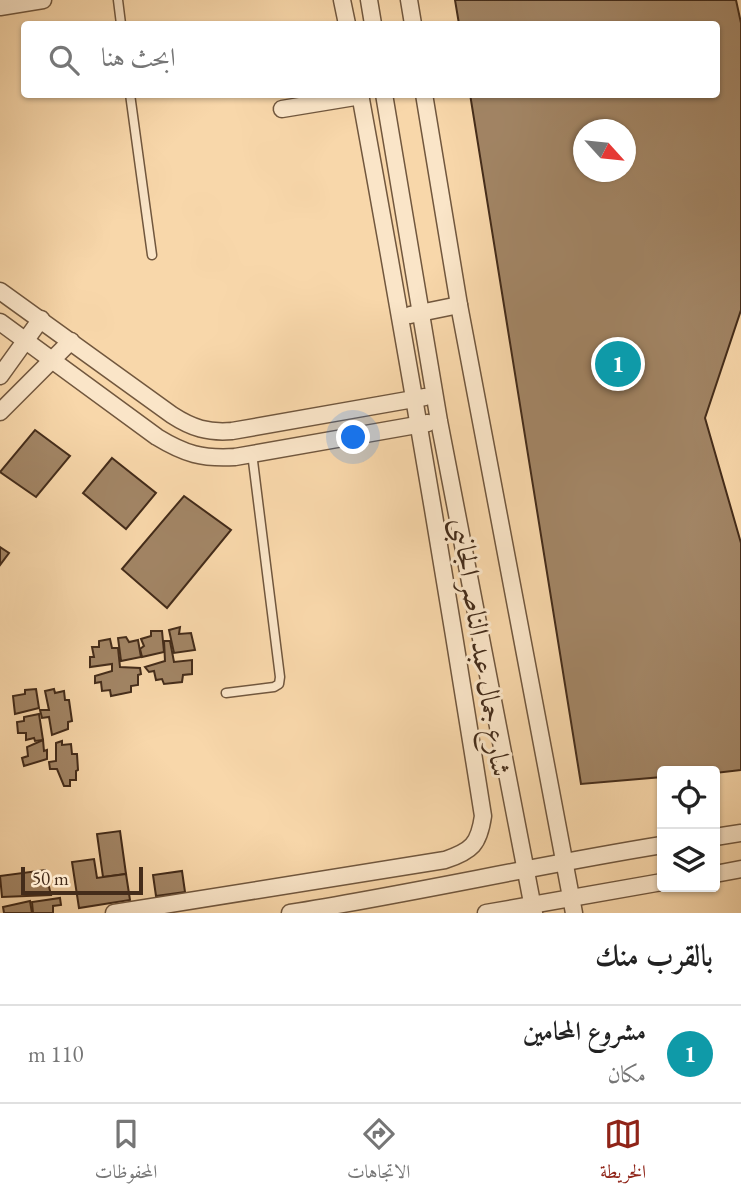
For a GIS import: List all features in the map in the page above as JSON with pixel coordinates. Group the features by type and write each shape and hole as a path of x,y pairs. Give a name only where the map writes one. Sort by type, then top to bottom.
{"street":[{"path":"0,7 43,0"},
{"path":"342,0 346,21"},
{"path":"369,0 372,21"},
{"path":"409,0 412,21"},
{"path":"282,109 343,98"},
{"name":"شارع جمال عبد الناصر الجانبى","path":"114,913 445,860 462,854 473,846 481,833 483,816 415,400 361,98"},
{"path":"385,98 434,395 533,909"},
{"path":"425,98 459,305 573,905"},
{"path":"0,291 172,415 190,426 211,432 232,431 434,395"},
{"path":"401,316 459,305"},
{"path":"0,376 41,319"},
{"path":"0,322 158,437 180,450 208,458 439,421"},
{"path":"0,412 71,341"},
{"path":"720,836 741,833"},
{"path":"290,913 351,908 565,861 657,846"},
{"path":"720,872 741,869"},
{"path":"486,913 573,905 657,883"}],"lane":[{"path":"118,0 121,21"},
{"path":"131,98 152,255"},
{"path":"226,693 274,687 279,684 280,677 252,453"}],"building":[{"path":"455,0 736,0 741,23 741,310 705,418 741,543 741,770 720,772 720,766 657,766 657,777 581,784 471,98 720,98 720,21 458,21"},
{"path":"35,430 70,456 36,497 0,472"},
{"path":"112,458 156,493 126,529 83,493"},
{"path":"184,496 231,530 167,608 122,569"},
{"path":"0,547 9,553 0,565"},
{"path":"180,627 179,634 191,633 195,650 174,653 169,630"},
{"path":"151,631 162,631 164,652 142,657 140,649 144,646 141,639 151,636"},
{"path":"126,637 129,642 138,640 141,657 121,661 118,638"},
{"path":"110,639 112,648 118,648 120,667 140,668 141,674 138,675 138,685 131,686 131,692 111,696 110,690 102,691 101,682 95,683 95,676 112,671 112,664 90,667 90,657 94,657 92,647 99,647 99,641"},
{"path":"164,641 170,641 174,662 192,660 192,674 183,675 182,682 164,684 162,679 156,680 154,671 149,672 145,667 165,661"},
{"path":"36,689 39,708 15,714 13,696 25,694 25,690"},
{"path":"54,689 55,693 64,691 65,700 69,700 72,721 68,722 68,729 52,735 49,717 42,718 40,710 49,710 45,691"},
{"path":"39,714 43,740 26,740 26,733 18,733 17,722 24,721 24,717"},
{"path":"43,740 47,759 24,766 22,758 28,756 27,747"},
{"path":"62,741 62,745 71,744 72,754 77,754 76,780 70,780 70,786 64,786 57,769 50,769 49,762 56,761 56,743"},
{"path":"120,831 126,874 103,877 97,834"},
{"path":"94,859 97,878 126,874 130,900 79,908 72,862"},
{"path":"45,870 51,895 2,897 0,876"},
{"path":"182,871 185,892 156,896 153,875"},
{"path":"60,898 61,905 53,906 53,913 33,913 32,902"},
{"path":"30,901 32,913 4,913 3,907"}],"place":[{"name":"مشروع المحامين","path":"618,364"}]}
